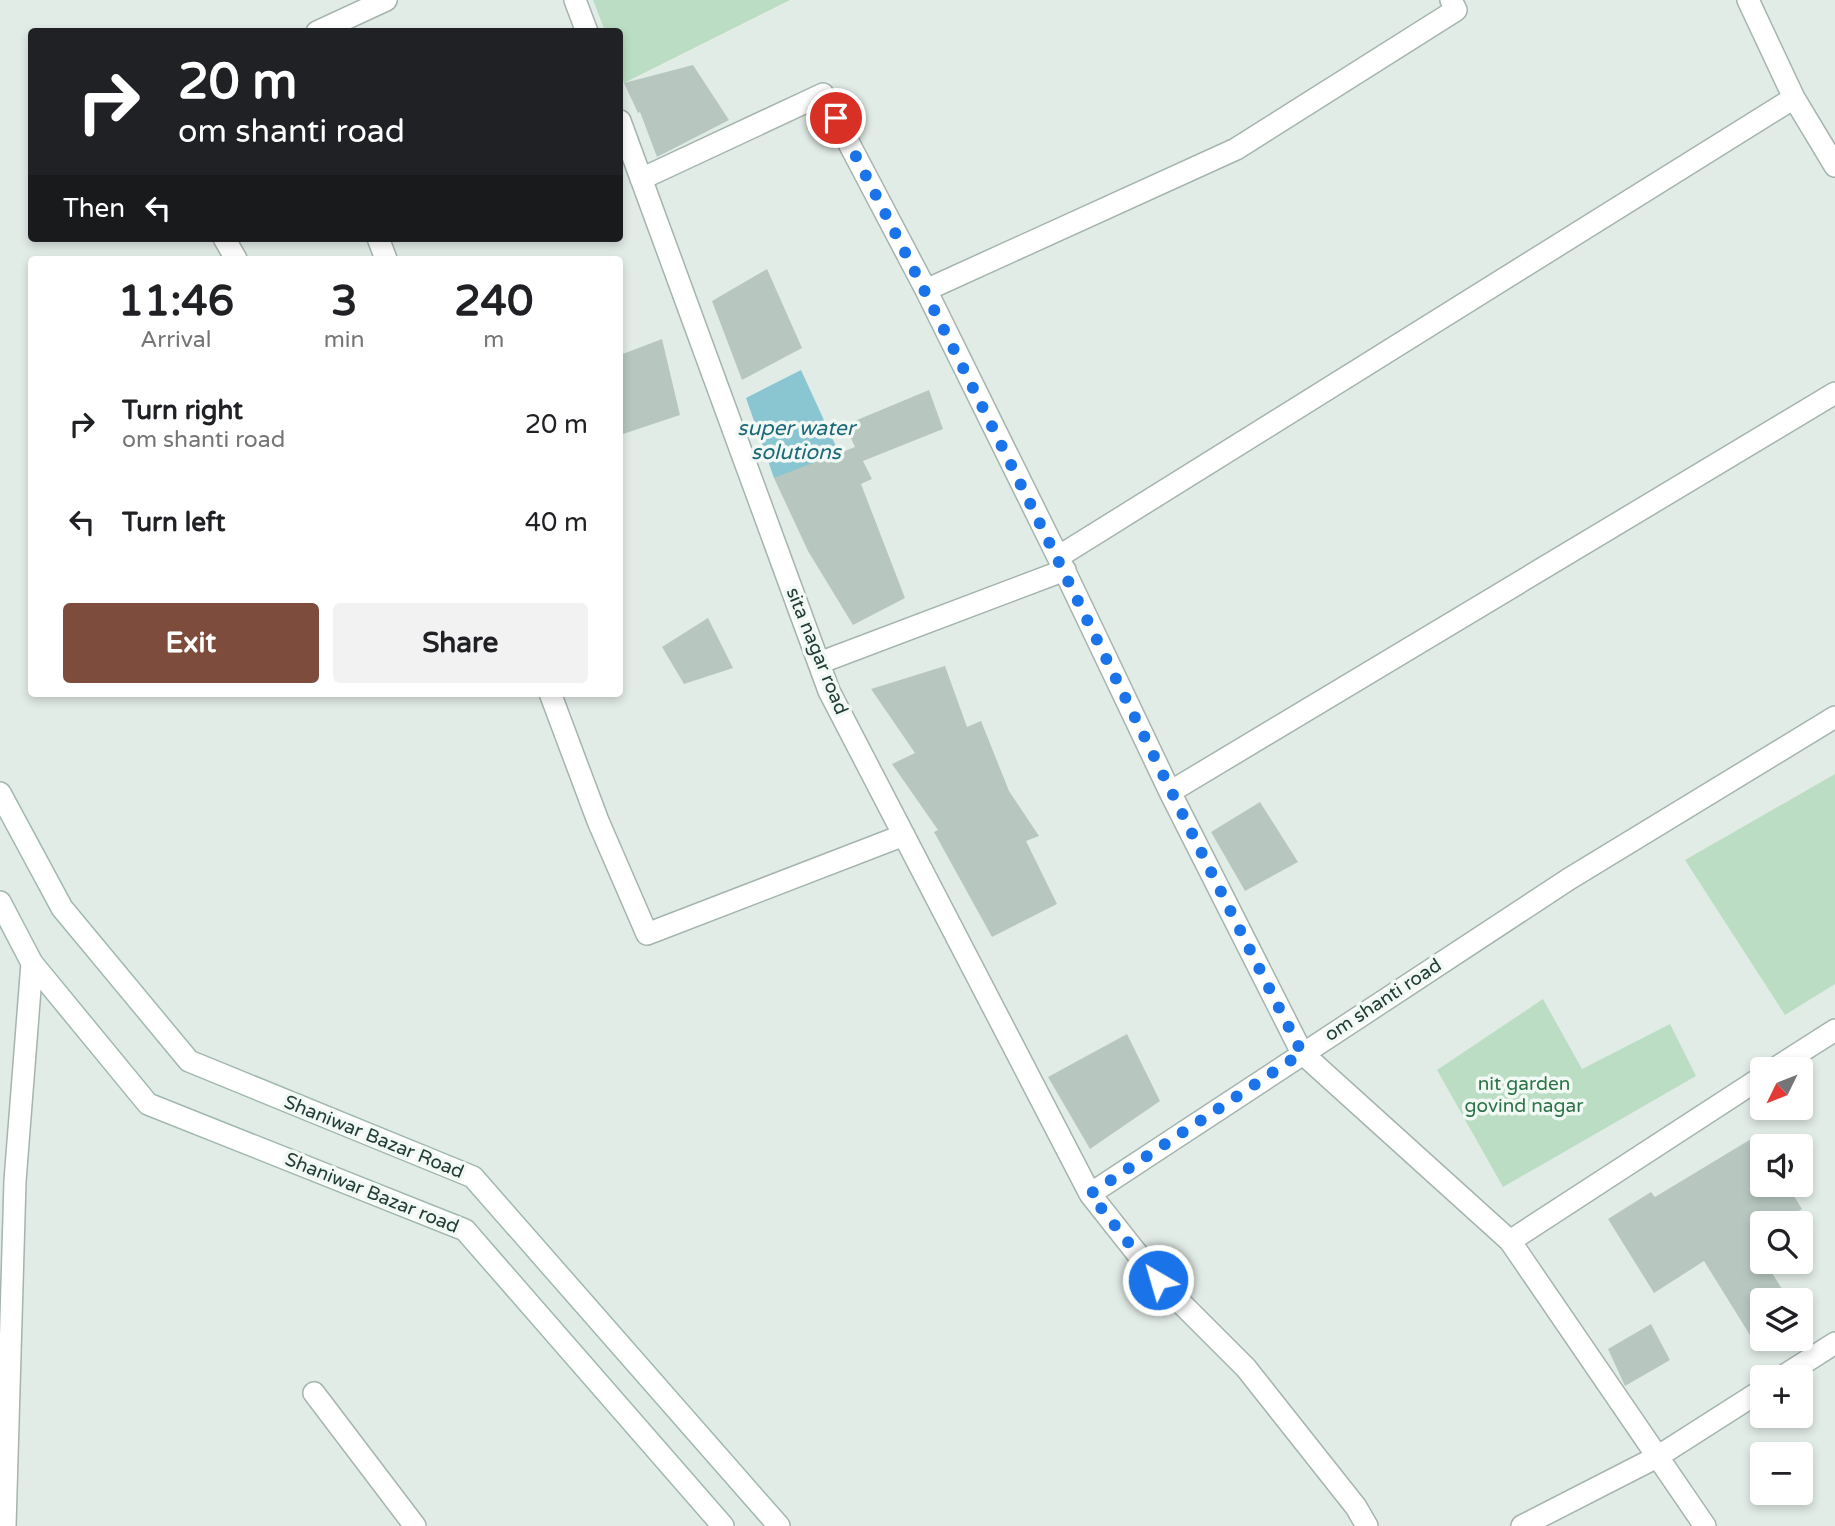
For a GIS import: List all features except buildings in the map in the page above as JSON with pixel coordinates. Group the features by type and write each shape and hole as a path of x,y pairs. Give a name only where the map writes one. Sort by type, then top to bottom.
{"street":[{"path":"326,28 386,0"},
{"path":"575,0 586,28"},
{"path":"926,290 1236,149 1456,10 1451,0"},
{"path":"1748,0 1794,98 1835,166"},
{"path":"641,179 823,94 926,290 1062,564 1170,792 1302,1053 1510,1241 1705,1526"},
{"path":"819,663 1062,564 1794,98"},
{"name":"sita nagar road","path":"623,129 829,691 1090,1194"},
{"path":"1170,792 1835,393"},
{"path":"552,697 598,821 647,934 904,835"},
{"name":"om shanti road","path":"1090,1194 1569,879 1835,717"},
{"name":"Shaniwar Bazar Road","path":"0,793 62,908 188,1061 473,1177 779,1526"},
{"name":"Shaniwar Bazar road","path":"0,902 32,963 148,1104 465,1230 723,1526"},
{"path":"5,1526 15,1181 32,963"},
{"path":"1793,1057 1835,1030"},
{"path":"1510,1241 1750,1085"},
{"path":"1090,1194 1158,1280 1246,1368 1356,1507 1367,1526"},
{"path":"1801,1365 1835,1343"},
{"path":"314,1393 415,1526"},
{"path":"1522,1526 1657,1457 1750,1398"}],"green space":[{"path":"593,0 790,0 624,83 623,28 604,28"},
{"path":"1835,774 1835,984 1785,1015 1685,860"},
{"name":"nit garden govind nagar","path":"1543,999 1582,1069 1670,1024 1696,1076 1503,1187 1437,1070"}],"water":[{"name":"super water solutions","path":"801,370 845,466 774,478 746,398"}],"route":[{"path":"836,118 926,290 1059,557 1170,792 1302,1053 1090,1194 1158,1280"}]}
